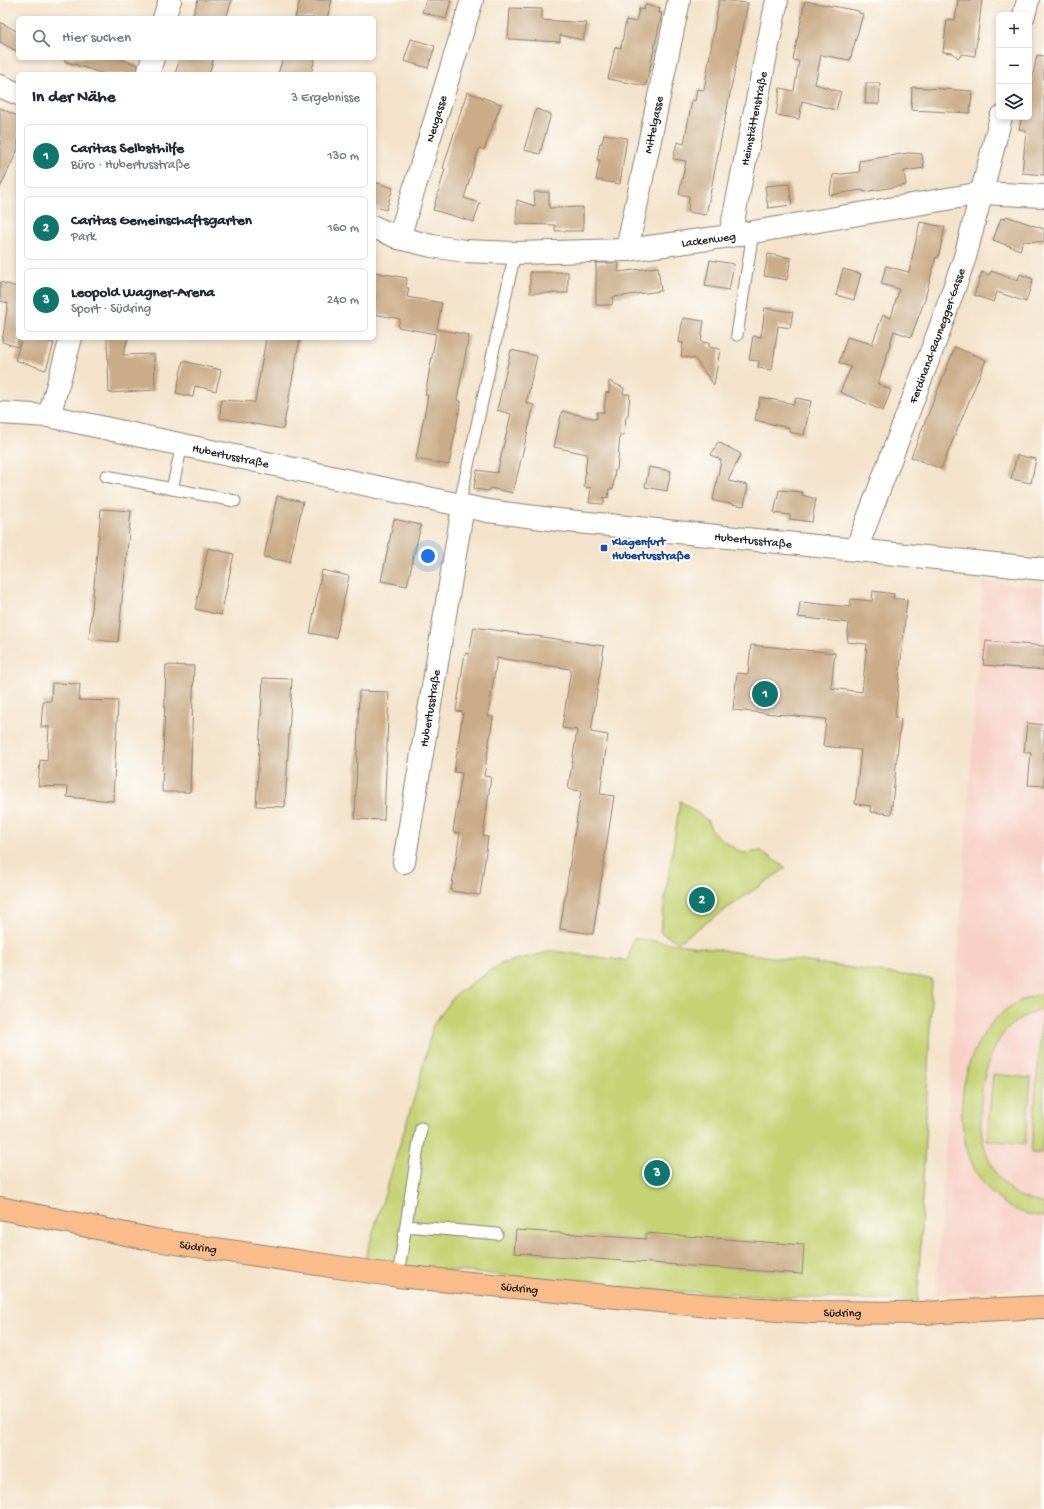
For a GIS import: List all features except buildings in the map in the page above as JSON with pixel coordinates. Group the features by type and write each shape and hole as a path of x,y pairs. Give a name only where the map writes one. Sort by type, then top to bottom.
{"main road":[{"name":"Südring","path":"0,1208 155,1240 398,1276 712,1306 813,1312 921,1314 1044,1307"}],"street":[{"path":"165,16 170,0"},
{"name":"Neugasse","path":"399,238 472,0"},
{"name":"Mittelgasse","path":"627,250 679,0"},
{"name":"Heimstättenstraße","path":"730,236 778,0"},
{"path":"1025,12 1028,0"},
{"path":"149,72 152,60"},
{"path":"0,86 16,93"},
{"name":"Ferdinand-Raunegger-Gasse","path":"856,550 939,331 965,257 1000,120"},
{"name":"Lackenweg","path":"376,228 399,238 432,246 458,250 515,252 627,250 730,236 982,193 1044,196"},
{"path":"49,416 70,340"},
{"name":"Hubertusstraße","path":"0,413 49,416 461,506 558,520 1044,569"},
{"name":"Hubertusstraße","path":"404,862 461,506"}],"lane":[{"path":"737,334 753,232"},
{"name":"Hubertusstraße","path":"461,506 515,252"},
{"path":"172,489 182,445"},
{"path":"106,476 235,501"},
{"path":"398,1276 421,1128"},
{"path":"406,1226 497,1234"}],"shaded area":[{"path":"983,581 1044,588 1044,1287 936,1294"}],"green space":[{"path":"680,801 707,820 712,831 726,843 742,853 761,851 786,868 678,942 660,932"},
{"path":"633,938 932,979 918,1301 781,1297 643,1289 364,1262 418,1085 433,1025 456,994 500,964 552,951 628,961"},
{"path":"1044,994 1044,1008 1022,1018 1007,1029 1003,1034 992,1055 984,1080 981,1106 982,1134 988,1159 1001,1180 1019,1195 1044,1203 1044,1217 1006,1205 981,1179 966,1145 962,1106 968,1067 984,1033 1010,1007"},
{"path":"1042,1018 1044,1019 1044,1122 1041,1153 1031,1153"},
{"path":"993,1074 1031,1078 1025,1144 987,1140"}],"place":[{"name":"Klagenfurt Hubertusstraße","path":"604,548"},
{"name":"Caritas Selbsthilfe","path":"765,694"},
{"name":"Caritas Gemeinschaftsgarten","path":"702,900"},
{"name":"Leopold Wagner-Arena","path":"657,1173"}]}
